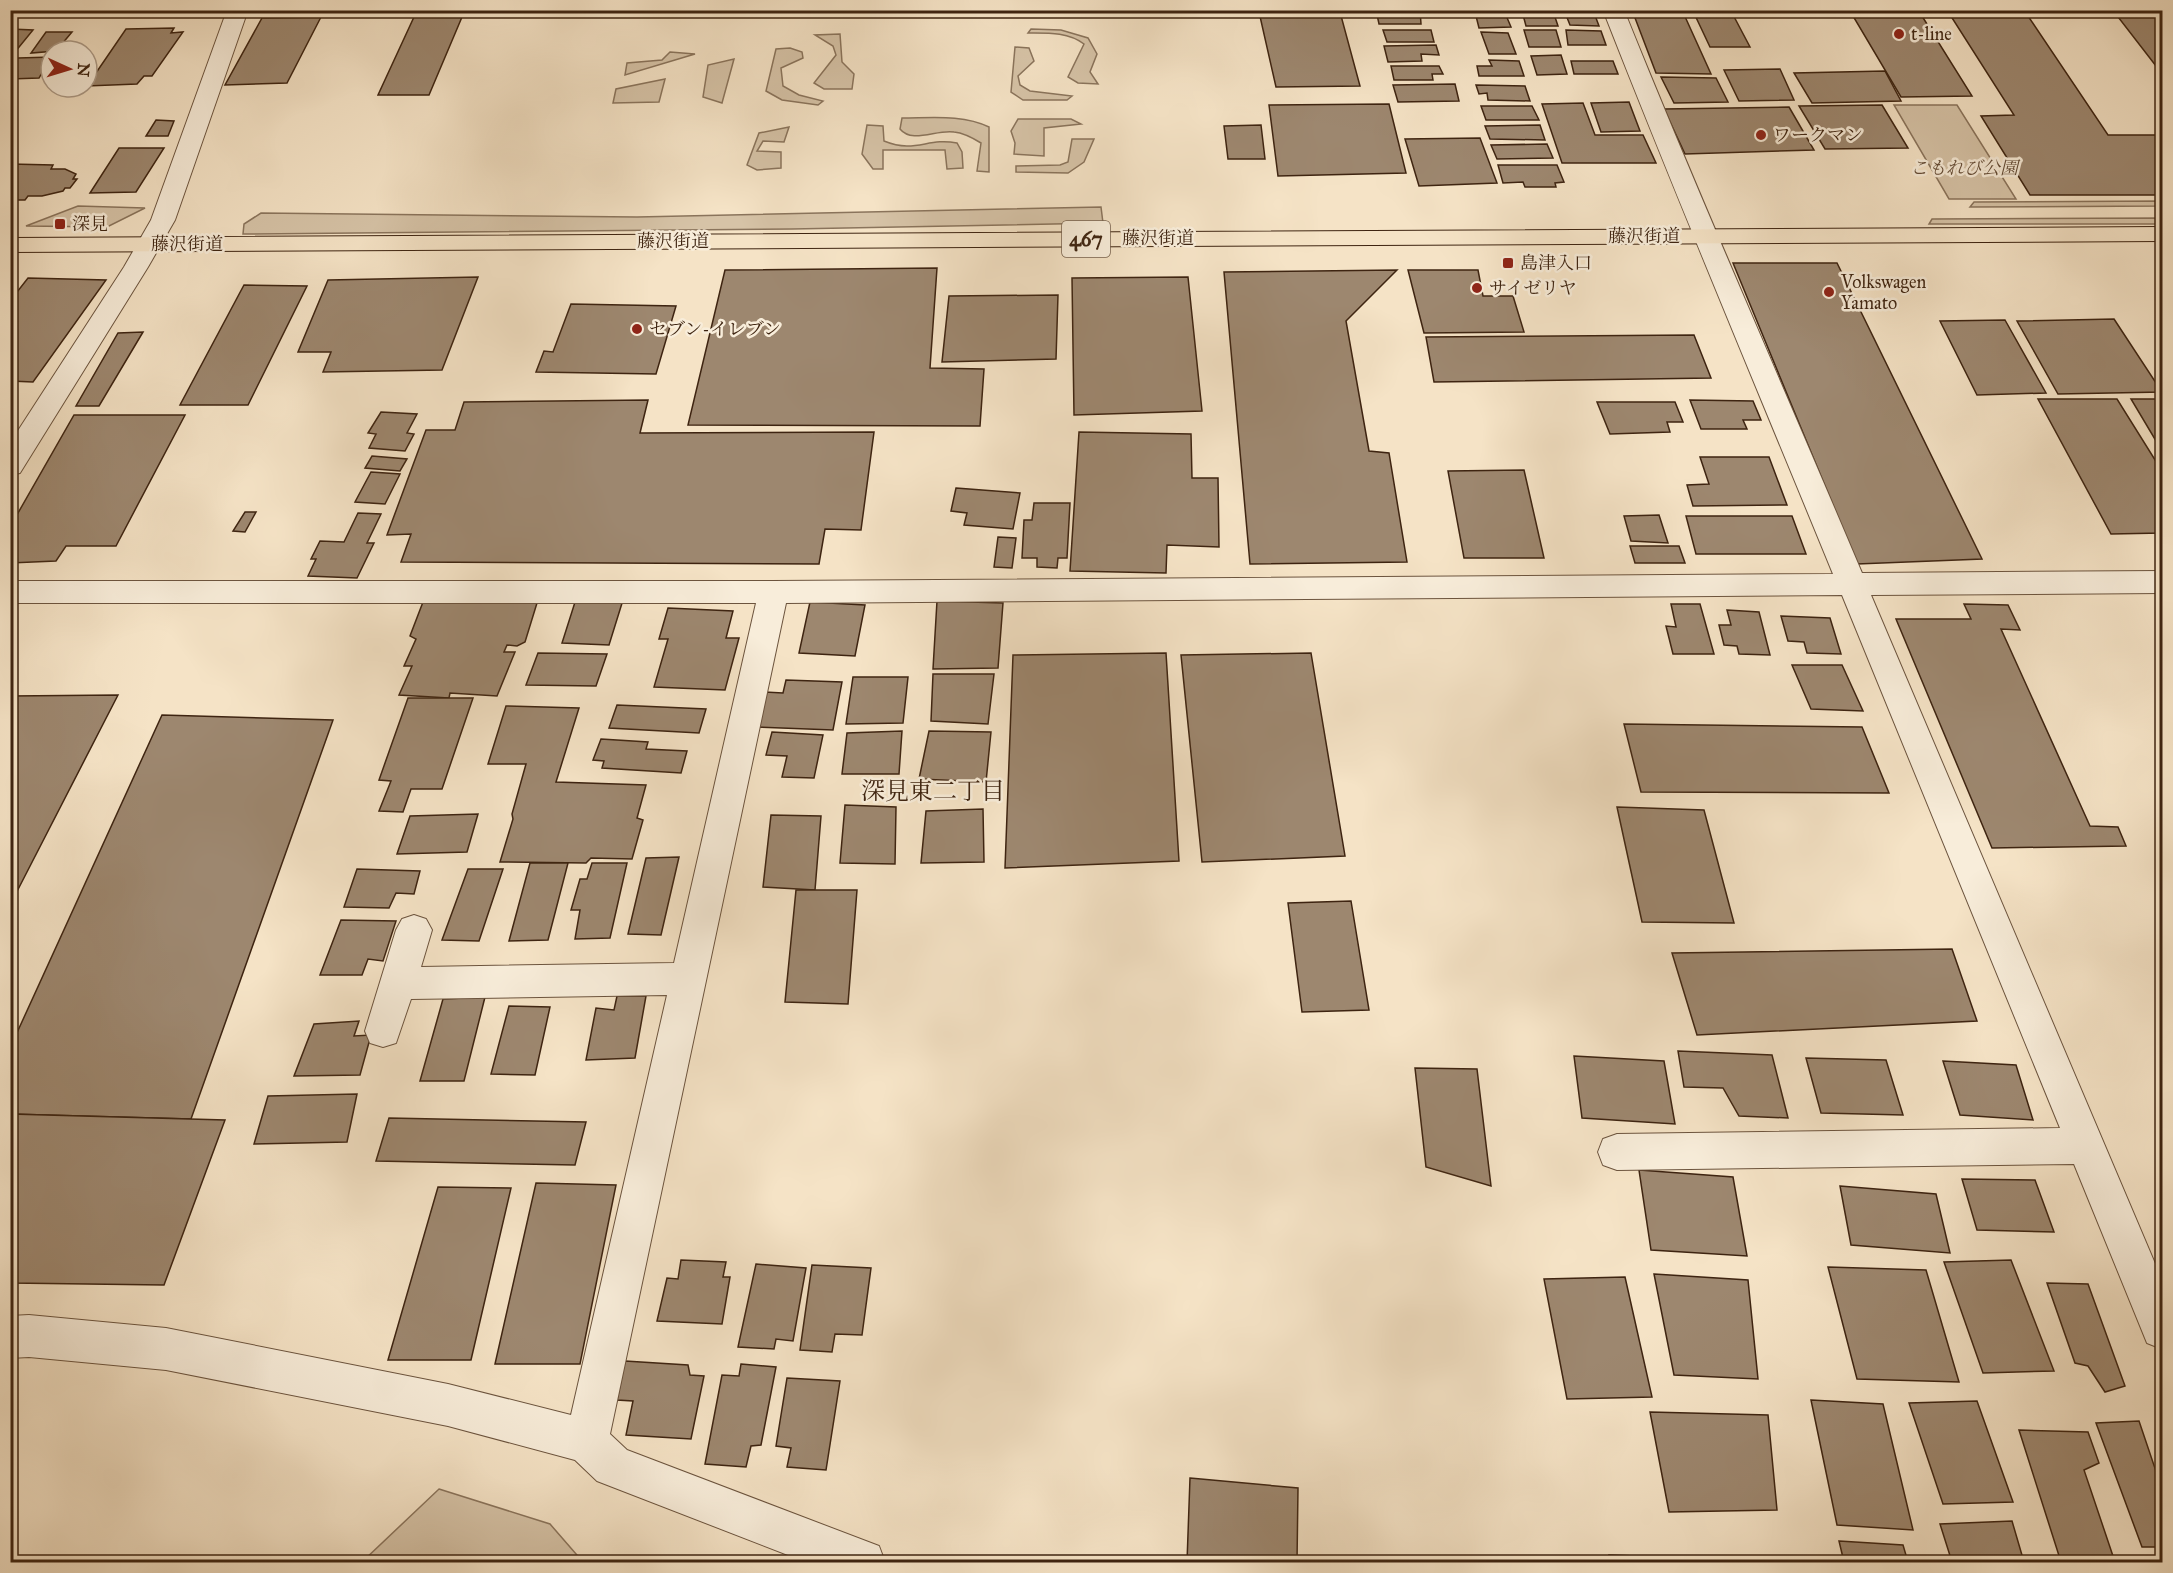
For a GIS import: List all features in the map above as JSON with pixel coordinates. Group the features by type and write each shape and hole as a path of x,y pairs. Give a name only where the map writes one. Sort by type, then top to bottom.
{"highway":[{"name":"藤沢街道","path":"10,245 2163,234"}],"street":[{"path":"10,466 163,220 238,10"},
{"path":"1613,10 1688,198 1706,236 2163,1328"},
{"path":"10,592 773,592 2163,582"},
{"path":"587,1442 773,592"},
{"path":"383,1031 414,930"},
{"path":"397,983 688,979"},
{"path":"1617,1152 2088,1146"},
{"path":"10,1336 165,1349 448,1405 587,1442 612,1466 863,1563"}],"green space":[{"path":"1031,29 1061,30 1088,38 1097,54 1090,72 1098,84 1078,83 1068,77 1084,44 1065,35 1028,33"},
{"path":"840,34 842,62 854,74 852,89 824,89 814,83 836,55 833,46 815,35"},
{"path":"1015,47 1029,48 1034,61 1018,76 1020,85 1030,91 1072,96 1067,100 1023,100 1011,92"},
{"path":"790,48 802,52 803,58 781,68 783,86 799,95 823,101 818,105 782,100 766,91 776,49"},
{"path":"670,52 695,54 625,75 627,63 662,60"},
{"path":"734,59 722,103 703,97 708,65"},
{"path":"665,79 659,102 613,103 616,89"},
{"name":"こもれび公園","path":"1894,105 1957,105 2016,199 1949,199"},
{"path":"902,118 957,118 989,127 989,172 977,171 981,143 954,132 911,135 900,129"},
{"path":"1018,119 1071,119 1081,124 1044,128 1044,156 1014,154 1015,143 1011,131"},
{"path":"867,125 883,126 884,141 895,145 957,143 962,152 963,168 947,169 945,150 883,150 883,169 873,169 862,154"},
{"path":"789,127 784,142 763,141 757,151 781,152 781,168 757,170 747,165 759,133"},
{"path":"1072,139 1094,139 1084,162 1068,173 1016,172 1016,166 1060,165 1068,162"},
{"path":"2162,201 2162,206 1970,207 1974,202"},
{"path":"78,206 145,208 107,227 26,226"},
{"path":"1101,207 1103,223 792,229 243,234 244,224 261,213 637,217"},
{"path":"2162,218 2162,224 1929,224 1932,219"},
{"path":"439,1489 550,1524 583,1562 362,1562"}],"building":[{"path":"1376,10 1420,10 1421,24 1379,24"},
{"path":"1564,10 1593,10 1599,26 1570,25"},
{"path":"1632,10 1682,10 1711,74 1656,73"},
{"path":"1947,10 2024,10 2108,135 2158,135 2162,141 2162,195 2030,195 1981,116 2014,115"},
{"path":"1522,11 1553,11 1558,26 1526,26"},
{"path":"1693,11 1731,11 1750,47 1710,47"},
{"path":"1259,12 1340,12 1360,86 1276,87"},
{"path":"1475,12 1505,13 1511,27 1479,28"},
{"path":"2162,12 2162,66 2156,66 2115,13"},
{"path":"1853,16 1922,16 1972,96 1901,97"},
{"path":"321,17 287,83 225,85 262,18"},
{"path":"414,17 462,17 429,95 378,95"},
{"path":"174,28 171,33 183,32 152,76 144,76 137,84 99,86 99,68 126,29"},
{"path":"10,29 33,30 15,52 10,52"},
{"path":"1383,30 1431,30 1434,42 1387,42"},
{"path":"1524,30 1556,30 1561,47 1529,47"},
{"path":"1566,30 1601,31 1606,45 1568,45"},
{"path":"46,32 72,32 66,39 41,39"},
{"path":"1481,32 1508,33 1516,54 1489,54"},
{"path":"39,42 39,52 31,53"},
{"path":"1436,45 1439,55 1421,54 1422,61 1388,62 1384,46"},
{"path":"1561,55 1567,74 1537,75 1531,56"},
{"path":"39,57 39,78 10,79 10,69 18,58"},
{"path":"1489,60 1519,61 1524,76 1479,76 1477,66 1492,66"},
{"path":"1571,61 1613,61 1618,74 1574,74"},
{"path":"1391,66 1439,66 1443,74 1432,74 1433,80 1394,80"},
{"path":"1780,69 1794,100 1739,101 1724,70"},
{"path":"1885,71 1901,101 1812,103 1794,73"},
{"path":"1661,77 1716,78 1728,102 1674,103"},
{"path":"1455,84 1459,101 1398,102 1393,85"},
{"path":"1476,85 1525,86 1530,101 1488,100 1487,93 1479,94"},
{"path":"1629,102 1640,131 1601,132 1591,103"},
{"path":"1583,103 1595,135 1643,135 1656,163 1562,163 1542,104"},
{"path":"1389,104 1406,173 1278,176 1269,105"},
{"path":"1882,105 1908,148 1825,149 1799,106"},
{"path":"1481,106 1532,106 1539,120 1486,120"},
{"path":"1789,107 1814,150 1685,154 1664,109"},
{"path":"156,120 174,121 168,136 146,136"},
{"path":"1261,125 1265,159 1228,159 1224,126"},
{"path":"1540,125 1545,140 1490,139 1485,126"},
{"path":"1480,138 1497,183 1419,186 1405,139"},
{"path":"1547,144 1553,158 1497,159 1491,145"},
{"path":"119,148 164,148 136,192 90,193"},
{"path":"10,164 53,165 51,169 65,169 76,174 73,179 77,179 70,188 65,188 63,191 42,196 28,196 25,200 10,200"},
{"path":"1498,165 1557,165 1564,182 1555,183 1556,187 1525,187 1523,182 1503,183"},
{"path":"1733,263 1837,263 1982,559 1857,564"},
{"path":"937,268 930,368 984,369 980,426 688,425 725,270"},
{"path":"1397,270 1346,321 1369,451 1389,453 1407,562 1250,564 1224,272"},
{"path":"1408,270 1478,270 1483,296 1513,296 1524,332 1424,333"},
{"path":"478,277 442,370 323,372 331,352 298,352 328,280"},
{"path":"1188,277 1202,411 1074,415 1072,278"},
{"path":"28,278 106,280 33,382 10,381 10,301"},
{"path":"244,285 307,286 248,405 180,405"},
{"path":"1058,295 1056,359 942,362 949,296"},
{"path":"571,304 676,306 656,374 536,372 544,351 553,352"},
{"path":"2114,319 2162,392 2058,394 2017,321"},
{"path":"2005,320 2046,393 1977,395 1940,321"},
{"path":"143,332 99,406 76,406 118,333"},
{"path":"1694,335 1711,378 1434,382 1426,337"},
{"path":"2038,399 2117,399 2162,471 2162,533 2111,534"},
{"path":"2131,399 2162,399 2162,451"},
{"path":"648,400 640,433 874,432 861,530 825,529 819,564 401,562 411,534 387,535 426,430 455,430 464,402"},
{"path":"1690,400 1753,401 1761,420 1743,420 1747,429 1701,429"},
{"path":"1597,402 1675,402 1683,422 1667,422 1670,432 1610,434"},
{"path":"381,412 417,414 407,433 414,434 405,451 369,448 376,434 368,433"},
{"path":"74,415 185,415 116,546 66,546 56,561 10,563 10,527"},
{"path":"1079,432 1191,434 1192,478 1218,478 1219,547 1167,545 1166,573 1070,571"},
{"path":"372,456 407,459 400,471 365,468"},
{"path":"1700,457 1769,457 1787,505 1693,506 1687,485 1709,484"},
{"path":"1524,470 1544,558 1464,558 1448,471"},
{"path":"371,472 400,474 385,504 355,502"},
{"path":"956,488 1020,493 1013,529 964,525 967,513 951,511"},
{"path":"1034,503 1070,503 1067,558 1058,558 1057,568 1037,567 1037,558 1022,558 1024,520 1032,520"},
{"path":"245,512 256,512 245,532 233,531"},
{"path":"358,513 381,514 367,543 374,543 357,578 308,576 316,559 311,559 320,541 344,542"},
{"path":"1659,515 1668,543 1631,541 1624,516"},
{"path":"1686,516 1792,516 1806,554 1696,554"},
{"path":"998,537 1016,538 1012,568 994,567"},
{"path":"1630,546 1679,546 1685,563 1635,563"},
{"path":"576,599 623,600 609,645 562,643"},
{"path":"937,601 1003,603 998,668 933,669"},
{"path":"423,602 537,603 525,642 517,646 507,645 504,652 515,652 497,696 450,693 449,698 399,695 412,666 404,666 416,639 410,636"},
{"path":"810,602 865,605 855,656 799,653"},
{"path":"1671,604 1700,604 1714,654 1673,654 1666,626 1676,627"},
{"path":"1964,604 2008,605 2020,630 2001,629 2090,826 2118,827 2126,846 1992,848 1896,619 1971,619"},
{"path":"668,608 733,611 726,638 739,638 725,690 654,687 668,639 659,639"},
{"path":"1727,610 1759,612 1770,655 1739,654 1737,646 1724,645 1719,625 1731,625"},
{"path":"1781,616 1830,618 1841,654 1807,653 1804,642 1788,641"},
{"path":"538,653 607,654 596,686 526,685"},
{"path":"1166,653 1179,861 1005,868 1013,655"},
{"path":"1311,653 1345,856 1202,862 1181,655"},
{"path":"1792,665 1842,665 1863,711 1811,709"},
{"path":"933,674 994,674 988,724 931,721"},
{"path":"853,677 908,677 903,723 846,724"},
{"path":"786,680 842,682 833,730 756,727 765,692 783,693"},
{"path":"118,695 10,905 10,696"},
{"path":"408,698 473,698 442,789 411,789 403,812 379,811 391,781 379,780"},
{"path":"617,705 706,709 699,733 609,728"},
{"path":"506,706 579,708 556,782 646,785 637,818 643,820 632,859 591,858 586,863 500,862 526,764 488,764"},
{"path":"162,715 333,720 191,1119 10,1114 10,1048"},
{"path":"1624,724 1862,727 1889,793 1641,792"},
{"path":"902,731 899,774 842,774 847,733"},
{"path":"929,731 991,732 986,782 919,779"},
{"path":"772,732 823,735 814,778 782,777 787,756 766,755"},
{"path":"601,739 648,742 646,749 687,751 681,773 602,768 604,761 593,760"},
{"path":"845,805 896,807 895,864 840,863"},
{"path":"1617,807 1704,810 1734,923 1642,922"},
{"path":"983,809 984,862 921,863 926,811"},
{"path":"478,814 467,852 397,854 410,816"},
{"path":"771,815 821,816 815,890 763,887"},
{"path":"679,857 661,935 628,934 646,858"},
{"path":"530,863 568,863 548,940 509,941"},
{"path":"592,863 627,863 610,938 575,939 580,910 571,910 580,879 587,879"},
{"path":"357,869 420,871 414,894 396,893 389,908 344,907"},
{"path":"468,869 503,869 479,941 442,940"},
{"path":"796,890 857,890 848,1004 785,1002"},
{"path":"1351,901 1369,1010 1302,1012 1288,903"},
{"path":"341,920 396,921 383,961 368,959 362,975 320,975"},
{"path":"1952,949 1977,1021 1697,1035 1672,953"},
{"path":"617,996 646,996 635,1058 586,1060 596,1008 614,1010"},
{"path":"485,997 464,1081 420,1081 443,999"},
{"path":"509,1006 550,1007 535,1075 491,1074"},
{"path":"359,1021 354,1036 371,1035 360,1075 294,1076 314,1024"},
{"path":"1678,1051 1772,1055 1788,1118 1739,1116 1723,1088 1684,1087"},
{"path":"1574,1056 1664,1061 1675,1124 1582,1118"},
{"path":"1806,1058 1886,1060 1903,1115 1821,1113"},
{"path":"1943,1061 2016,1065 2033,1120 1960,1115"},
{"path":"1415,1068 1477,1069 1491,1186 1426,1167"},
{"path":"357,1094 347,1142 254,1144 268,1096"},
{"path":"10,1114 225,1120 164,1285 10,1283"},
{"path":"389,1118 586,1122 575,1165 376,1161"},
{"path":"1639,1170 1733,1177 1747,1256 1651,1250"},
{"path":"1962,1179 2035,1180 2054,1232 1977,1230"},
{"path":"536,1183 616,1185 580,1364 495,1364"},
{"path":"1840,1186 1936,1194 1950,1253 1851,1245"},
{"path":"438,1187 511,1188 471,1360 388,1360"},
{"path":"681,1260 726,1262 723,1277 730,1277 722,1324 657,1321 667,1278 678,1279"},
{"path":"2011,1260 2054,1371 1983,1373 1944,1262"},
{"path":"756,1264 806,1268 793,1341 776,1339 774,1349 738,1347"},
{"path":"812,1265 871,1268 862,1335 835,1334 832,1352 800,1350"},
{"path":"1828,1267 1926,1270 1959,1382 1857,1379"},
{"path":"1654,1274 1748,1280 1758,1379 1674,1375"},
{"path":"1625,1277 1652,1397 1567,1399 1544,1279"},
{"path":"2047,1283 2088,1284 2125,1386 2105,1392 2088,1366 2075,1363"},
{"path":"625,1361 688,1365 690,1375 704,1376 691,1439 626,1435 633,1401 617,1400"},
{"path":"741,1364 776,1367 761,1445 751,1446 746,1467 705,1464 722,1375 739,1376"},
{"path":"787,1378 840,1381 826,1470 787,1467 791,1448 776,1446"},
{"path":"1811,1400 1883,1404 1913,1530 1837,1525"},
{"path":"1977,1401 2013,1502 1943,1504 1909,1403"},
{"path":"1650,1412 1768,1415 1777,1510 1669,1512"},
{"path":"2139,1421 2162,1489 2162,1547 2142,1547 2096,1423"},
{"path":"2019,1430 2088,1432 2099,1463 2084,1470 2115,1562 2061,1562"},
{"path":"1190,1478 1298,1488 1297,1562 1187,1562"},
{"path":"2012,1521 2024,1562 1952,1562 1940,1524"},
{"path":"1839,1541 1903,1545 1908,1562 1844,1562"},
{"path":"1609,1555 1776,1561 1776,1562 1610,1562"}],"place":[{"name":"t-line","path":"1899,34"},
{"name":"ワークマン","path":"1761,135"},
{"name":"深見","path":"60,224"},
{"name":"島津入口","path":"1508,263"},
{"name":"サイゼリヤ","path":"1477,288"},
{"name":"Volkswagen Yamato","path":"1829,292"},
{"name":"セブン-イレブン","path":"637,329"}],"district":[{"name":"深見東二丁目","path":"933,791"}]}
